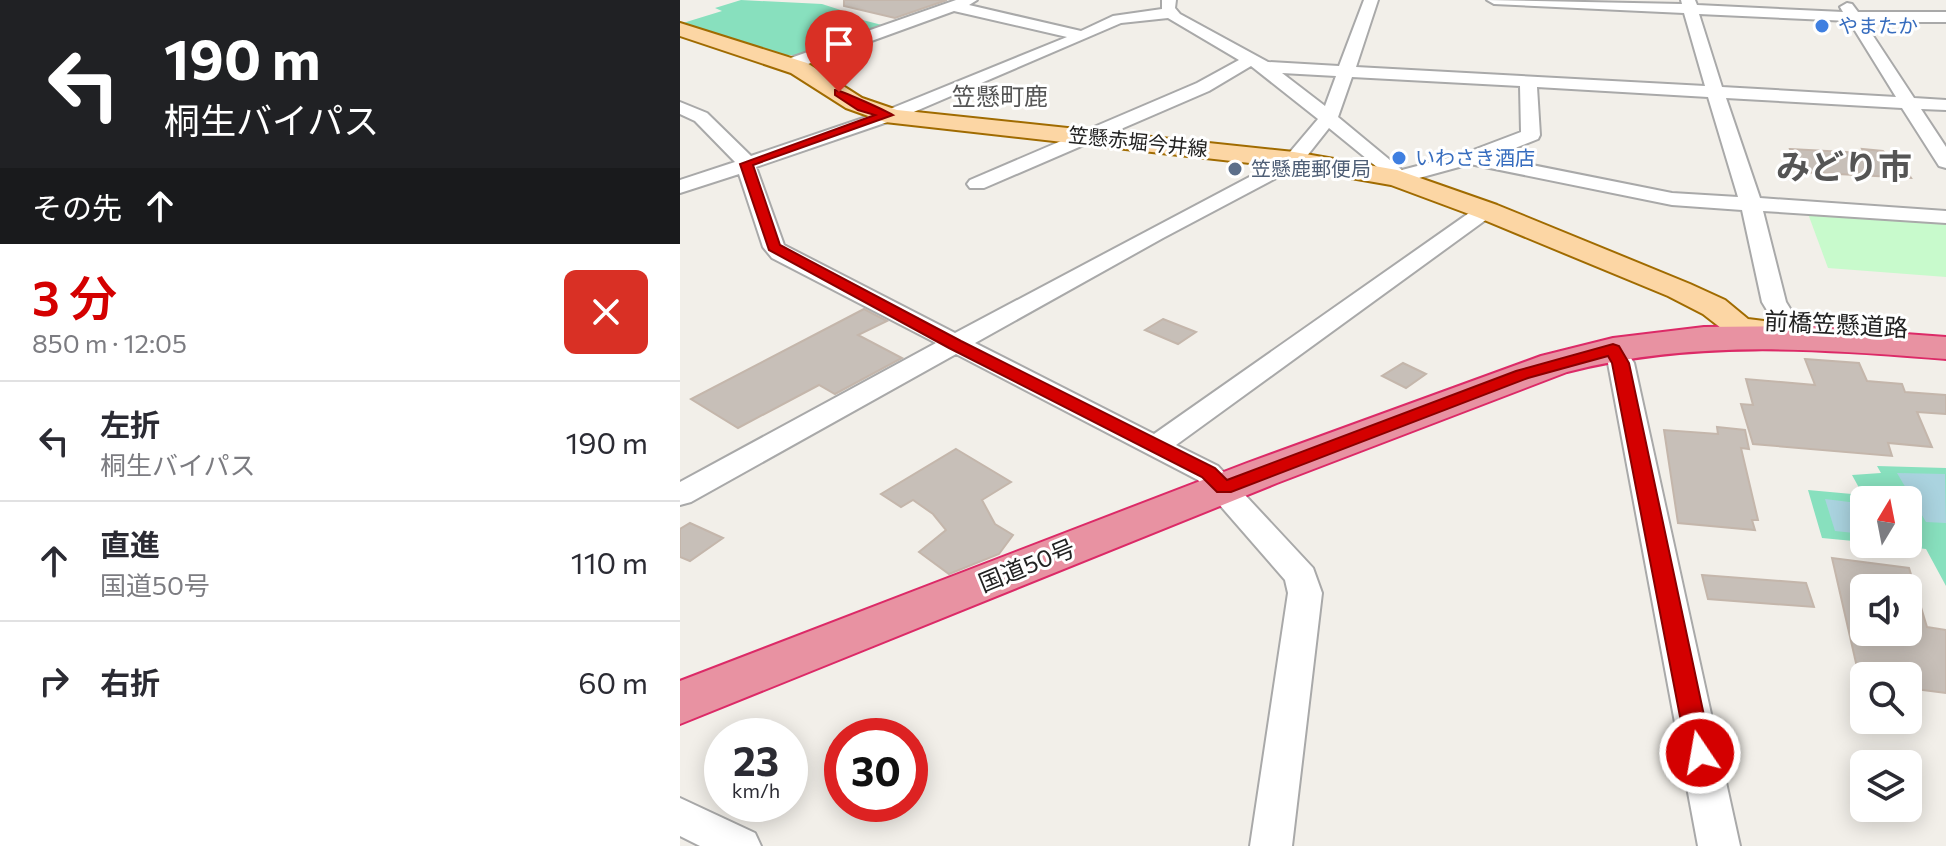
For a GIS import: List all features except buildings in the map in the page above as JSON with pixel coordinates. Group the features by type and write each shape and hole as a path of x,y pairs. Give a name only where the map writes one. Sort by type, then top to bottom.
{"highway":[{"path":"1374,429 1455,388 1537,355 1621,335 1778,328"},
{"name":"前橋笠懸道路","path":"1778,328 1946,331"},
{"name":"前橋笠懸道路","path":"1778,328 1946,346"},
{"path":"1374,429 1537,370 1613,349 1715,329"},
{"name":"国道50号","path":"680,703 1374,429"}],"main road":[{"name":"笠懸赤堀今井線","path":"680,29 791,64 817,77 854,103 887,115 1294,160 1397,178 1487,211 1679,290 1714,307 1715,329 1946,346"}],"street":[{"path":"791,64 970,0"},
{"path":"680,495 1294,160 1329,118 1371,0"},
{"path":"1494,0 1689,5 1854,17 1946,17"},
{"path":"1842,0 1946,162"},
{"path":"1689,5 1751,204 1778,328"},
{"path":"952,6 1083,36"},
{"path":"680,187 887,115 1083,36 1115,20 1170,6 1258,63 1391,168 1397,178 1470,158 1531,135 1528,80"},
{"path":"977,184 1258,63 1946,105"},
{"path":"680,107 701,117 746,164 774,247 780,253 1208,473 1301,576 1305,587 1271,846"},
{"path":"1470,158 1672,199 1946,217"},
{"path":"1154,447 1487,211"},
{"path":"1613,349 1621,363 1719,846"},
{"path":"680,816 731,844"}],"green space":[{"path":"741,0 822,4 850,13 847,16 882,25 800,55 786,55 683,23 722,11 715,8"},
{"path":"1807,211 1946,220 1946,277 1828,268"},
{"path":"1877,466 1946,468 1946,586 1926,549 1922,549 1922,486 1858,486 1852,475 1881,473"},
{"path":"1808,490 1850,494 1850,541 1822,538"}],"water":[{"path":"1897,473 1945,474 1946,523 1926,522 1922,515 1922,486 1905,486"},
{"path":"1825,499 1850,502 1850,533 1835,531"}],"place":[{"name":"やまたか","path":"1822,26"},
{"name":"いわさき酒店","path":"1399,158"},
{"name":"笠懸鹿郵便局","path":"1235,169"}],"district":[{"name":"笠懸町鹿","path":"1000,97"},
{"name":"みどり市","path":"1844,167"}],"route":[{"path":"839,92 870,111 887,115 746,164 774,247 780,253 1208,473 1224,488 1522,375 1613,349 1621,363 1700,753"}]}
